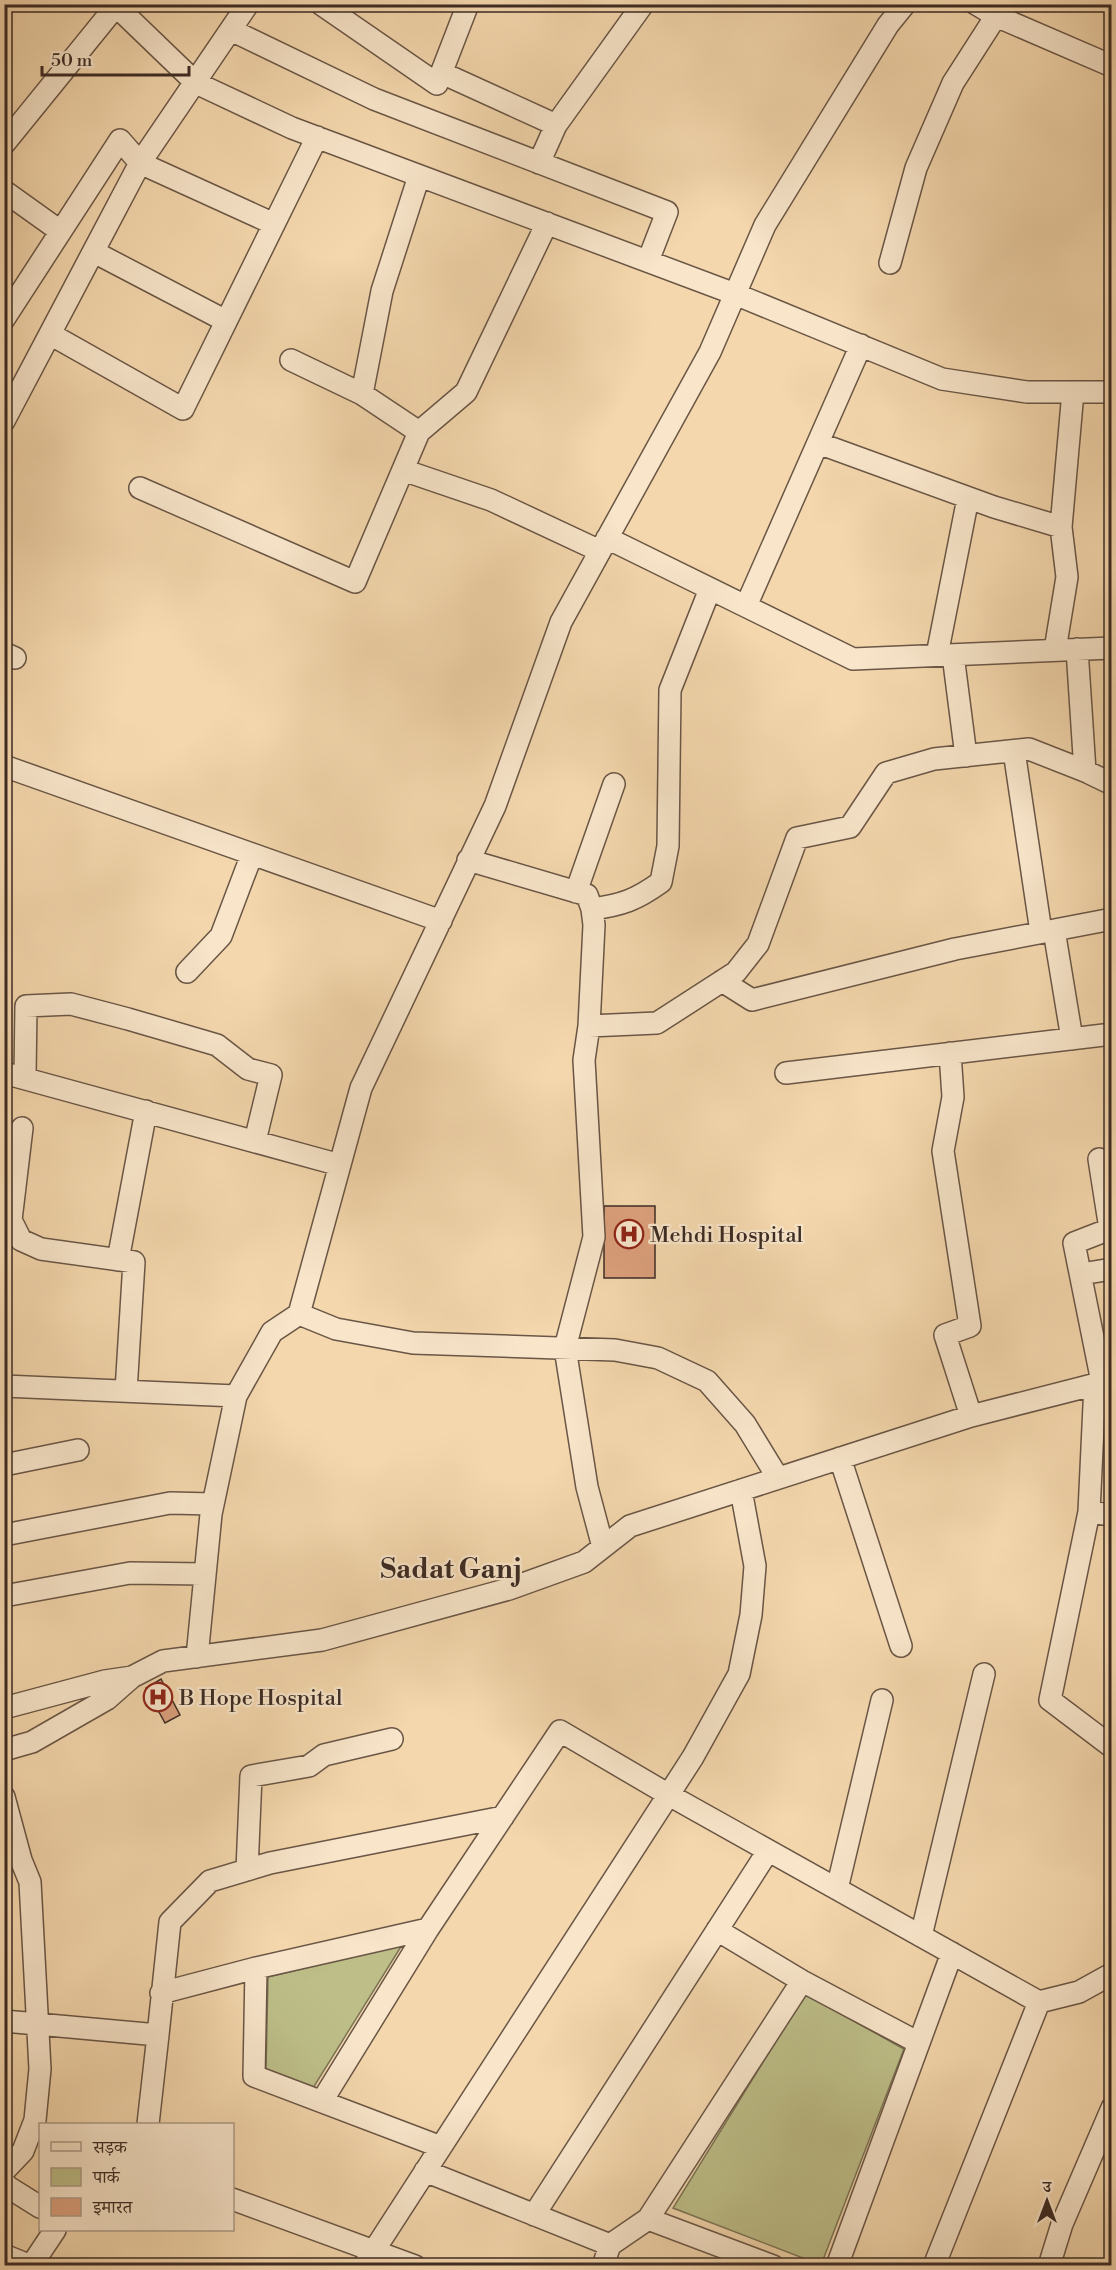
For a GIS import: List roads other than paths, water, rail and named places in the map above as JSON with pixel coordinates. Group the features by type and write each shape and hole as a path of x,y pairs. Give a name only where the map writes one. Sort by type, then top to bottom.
{"street":[{"path":"4,421 140,163 248,4"},
{"path":"321,4 438,84 468,4"},
{"path":"539,163 556,125 643,4"},
{"path":"197,1657 213,1504 236,1396 272,1332 299,1314 361,1088 495,806 561,622 710,352 765,225 888,25 905,4"},
{"path":"976,4 996,16 1112,66"},
{"path":"4,144 115,5 196,83 292,128 735,294 942,379 1027,392 1112,392"},
{"path":"890,263 916,168 953,83 996,16"},
{"path":"231,30 374,99 667,212 648,261"},
{"path":"442,73 556,125"},
{"path":"50,334 183,409 316,137"},
{"path":"4,319 120,140 140,163 274,224"},
{"path":"362,394 382,291 419,176"},
{"path":"4,191 60,231"},
{"path":"140,488 355,582 419,432 466,392 547,223"},
{"path":"94,252 226,321"},
{"path":"746,606 861,345"},
{"path":"291,360 362,394 419,432"},
{"path":"1055,650 1067,577 1061,527 1073,392"},
{"path":"818,444 968,498 1061,527"},
{"path":"403,470 491,500 710,589 853,659 1112,648"},
{"path":"966,756 945,655 968,498"},
{"path":"592,909 615,906 640,897 661,882 668,846 670,690 710,589"},
{"path":"1077,649 1085,771"},
{"path":"589,1026 657,1023 736,972 758,944 797,838 850,827 886,773 934,759 1029,749 1112,784"},
{"path":"1014,751 1047,931 1072,1039"},
{"path":"4,765 441,921"},
{"path":"576,892 614,784"},
{"path":"187,972 221,936 252,854"},
{"path":"468,860 586,895 592,909 594,925 589,1026 584,1059 594,1237 566,1348 586,1487 603,1548"},
{"path":"722,981 752,1000 955,949 1112,919"},
{"path":"255,1141 271,1076 248,1069 217,1046 128,1019 70,1004 26,1006 15,1075 340,1165"},
{"path":"786,1072 1112,1034"},
{"path":"950,1053 953,1097 943,1151 970,1326 945,1335 971,1416"},
{"path":"118,1260 146,1111"},
{"path":"22,1128 8,1220 21,1240 41,1249 134,1262 126,1391"},
{"path":"1099,1159 1110,1229 1074,1243 1103,1382 1089,1512 1050,1700 1112,1747"},
{"path":"1081,1274 1112,1269"},
{"path":"299,1314 336,1329 413,1343 615,1350 658,1358 708,1381 746,1424 778,1478"},
{"path":"4,1750 32,1742 107,1699 132,1677 163,1661 322,1640 509,1589 584,1562 630,1526 971,1416 1103,1382"},
{"path":"4,1386 236,1396"},
{"path":"4,1465 78,1450"},
{"path":"840,1458 901,1646"},
{"path":"369,2258 669,1795 739,1674 751,1615 755,1566 741,1490"},
{"path":"4,1535 170,1503 213,1504"},
{"path":"1089,1512 1112,1515"},
{"path":"4,1596 130,1573 205,1574"},
{"path":"921,1936 984,1674"},
{"path":"4,1708 105,1681 132,1677"},
{"path":"837,1888 882,1700"},
{"path":"322,2101 428,1929 560,1731 669,1795 1039,2002 1079,1992 1108,1976 1112,1977"},
{"path":"247,1870 251,1776 309,1766 324,1755 393,1739"},
{"path":"4,1797 13,1862 30,1882 40,2069 35,2120 23,2151 4,2171"},
{"path":"148,2123 170,1922 210,1881 270,1863 503,1817"},
{"path":"534,2215 768,1851"},
{"path":"161,1994 256,1968 428,1929"},
{"path":"717,1930 802,1981 919,2043"},
{"path":"837,2265 952,1953"},
{"path":"256,1968 254,2076 441,2147"},
{"path":"425,2171 534,2215 607,2255 648,2218 802,1981"},
{"path":"934,2265 1039,2002"},
{"path":"4,2022 158,2035"},
{"path":"1049,2265 1062,2224 1112,2108"},
{"path":"4,2182 8,2187 39,2206"},
{"path":"234,2200 369,2258 415,2265"},
{"path":"648,2218 773,2265"},
{"path":"4,2255 31,2265 54,2231"}],"place":[{"name":"Mehdi Hospital","path":"629,1234"},
{"name":"B Hope Hospital","path":"158,1697"}],"district":[{"name":"Sadat Ganj","path":"451,1568"}]}
